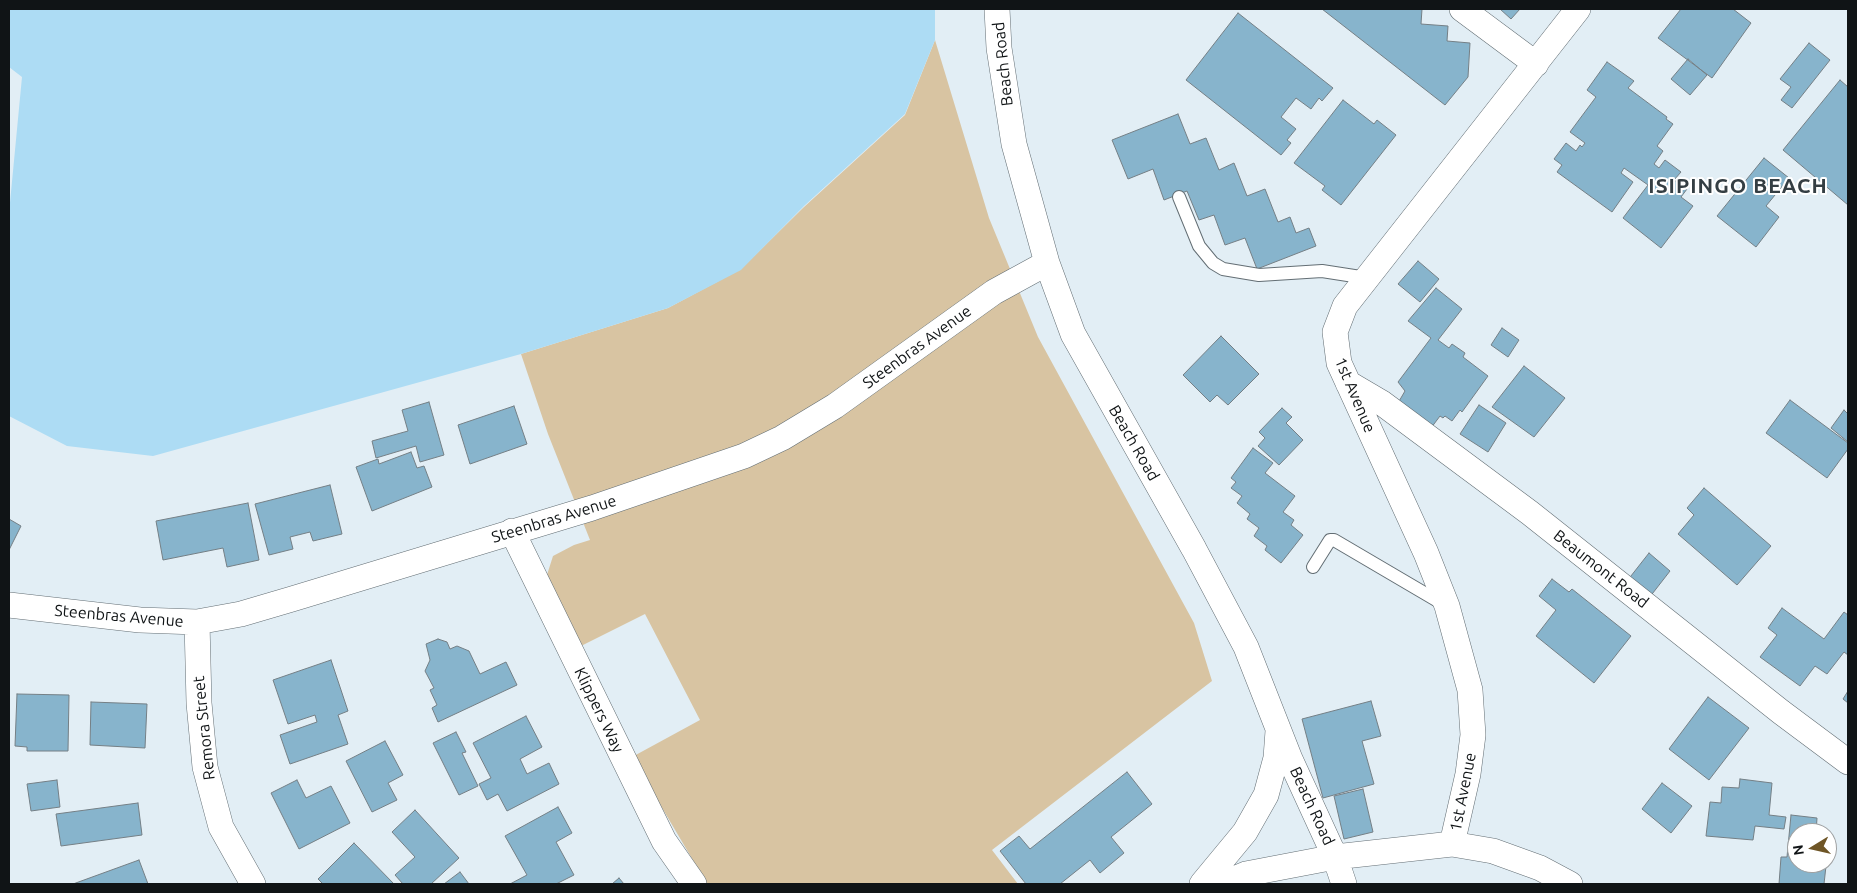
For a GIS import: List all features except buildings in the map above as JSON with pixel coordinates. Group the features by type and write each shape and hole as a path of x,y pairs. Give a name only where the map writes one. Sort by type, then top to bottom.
{"street":[{"name":"Beach Road","path":"997,9 999,48 1014,144 1047,262 1073,334 1194,549 1246,647 1278,729 1335,857 1344,884"},
{"path":"1462,9 1536,64"},
{"name":"1st Avenue","path":"1452,844 1468,774 1473,735 1470,690 1447,606 1426,553 1339,363 1335,332 1345,306 1578,9"},
{"name":"Steenbras Avenue","path":"9,605 140,620 197,622 241,614 592,508 686,477 744,456 782,438 835,406 994,292 1047,262"},
{"name":"Beaumont Road","path":"1348,383 1382,402 1530,513 1781,712 1848,762"},
{"name":"Klippers Way","path":"512,531 664,840 694,884"},
{"name":"Remora Street","path":"197,622 199,703 205,766 221,827 253,884"},
{"path":"1202,884 1245,832 1266,795 1276,758 1278,729"},
{"path":"1222,884 1246,874 1335,857 1452,844 1493,851 1540,868 1570,884"}],"lane":[{"path":"1178,196 1199,246 1213,263 1224,269 1259,275 1322,271 1367,278"},
{"path":"1313,567 1330,540 1334,540 1447,606"}],"shaded area":[{"path":"935,40 989,218 1038,337 1194,623 1212,681 992,850 1018,884 707,884 632,757 700,720 645,614 577,648 546,578 553,556 574,545 590,540 548,434 521,354 668,308 741,269 804,207 905,115"}],"water":[{"path":"9,9 935,9 935,40 905,114 804,206 741,270 668,308 521,354 153,456 67,446 9,416 9,213 22,77 9,67"}],"district":[{"name":"ISIPINGO BEACH","path":"1738,186"}]}
